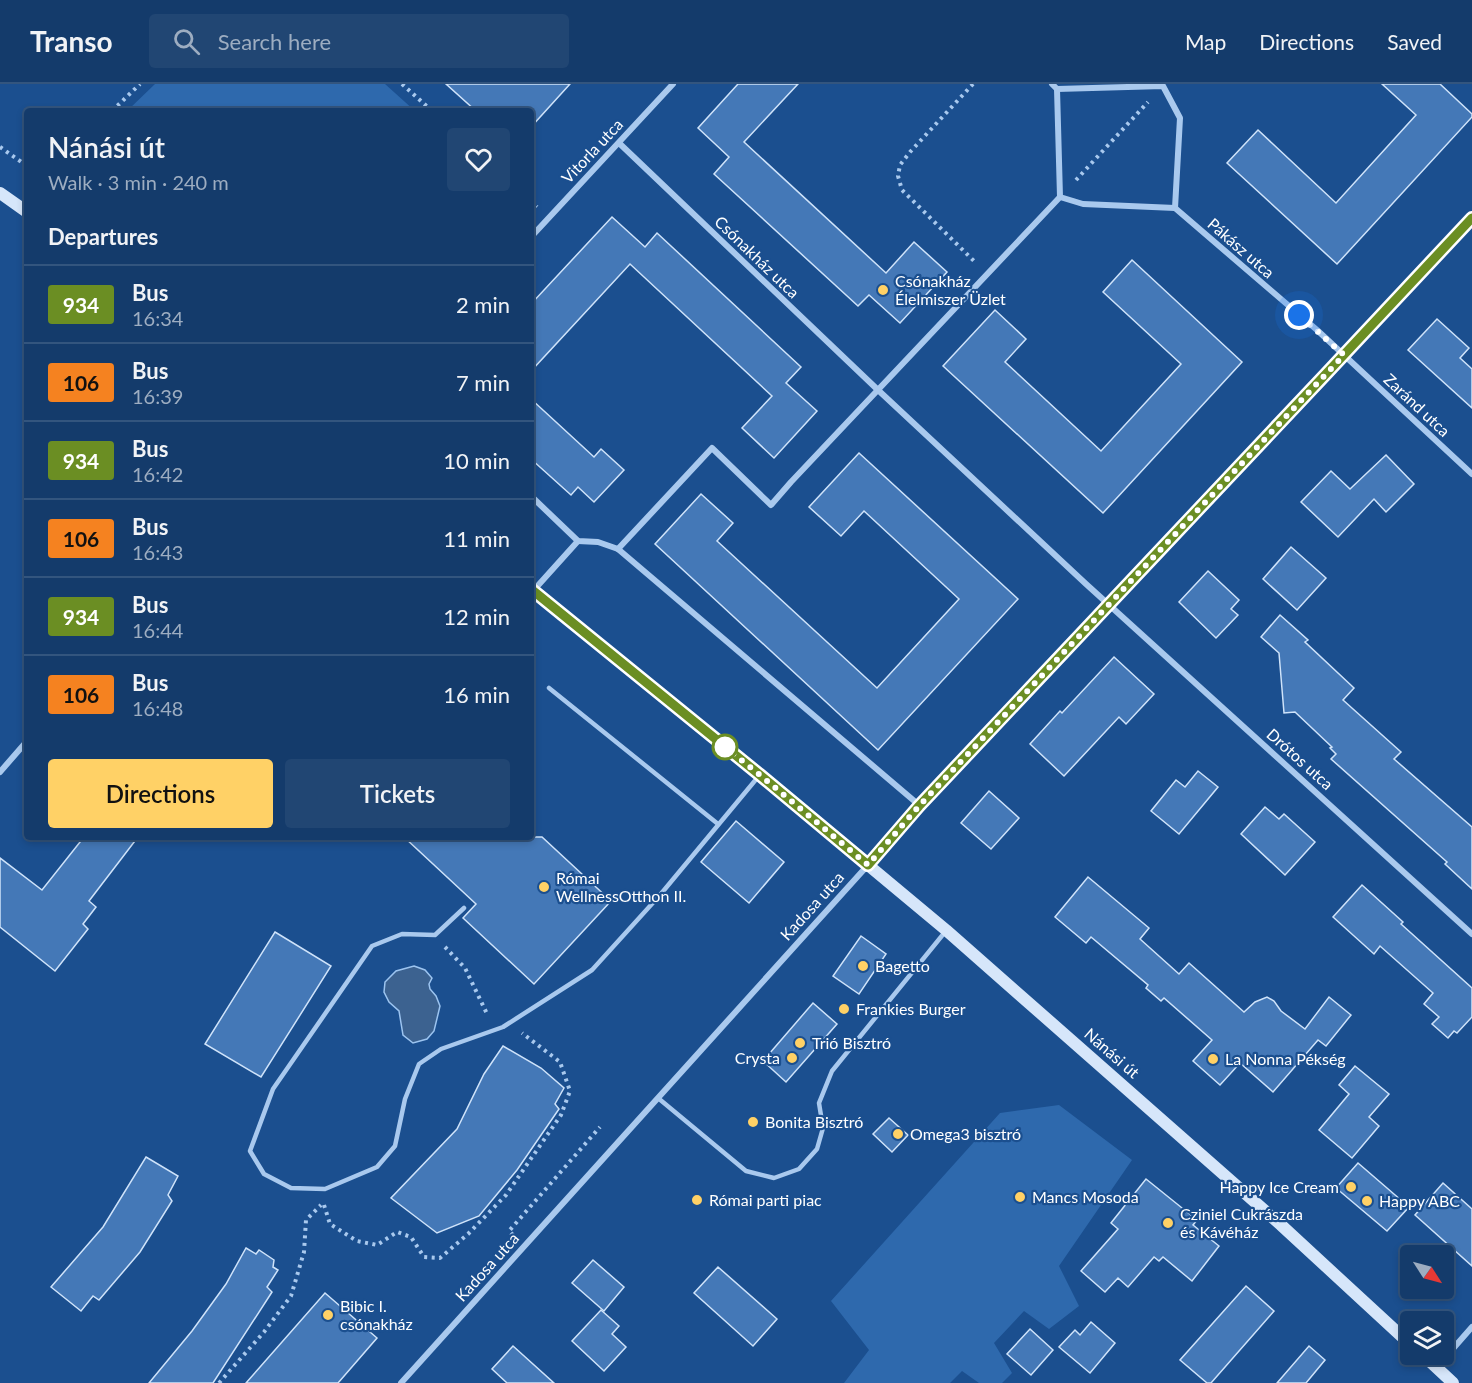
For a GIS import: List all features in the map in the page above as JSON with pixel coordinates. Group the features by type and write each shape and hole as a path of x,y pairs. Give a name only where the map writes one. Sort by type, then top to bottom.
{"street":[{"name":"Vitorla utca","path":"534,234 673,84"},
{"path":"618,549 712,448 771,505 1060,197 1054,86 1164,85 1180,118 1175,208 1083,204 1060,197"},
{"name":"Csónakház utca","path":"619,143 878,390 1109,603"},
{"path":"0,193 24,210"},
{"name":"Pákász utca","path":"1175,208 1344,355"},
{"name":"Kadosa utca","path":"401,1383 919,806 1472,218"},
{"name":"Zaránd utca","path":"1344,355 1472,474"},
{"path":"534,499 578,541 598,542 618,549 919,806"},
{"name":"Nánási út","path":"534,588 578,541"},
{"name":"Nánási út","path":"534,592 946,930 1213,1164 1400,1335"},
{"name":"Drótos utca","path":"1109,603 1472,934"},
{"path":"0,772 24,744"},
{"path":"1436,1368 1471,1329"},
{"path":"1433,1365 1453,1383"}],"lane":[{"path":"549,688 718,824"},
{"path":"465,908 435,935 402,934 372,945 273,1089 250,1151 264,1174 291,1188 325,1190 377,1167 395,1146 405,1099 419,1064 441,1049 503,1027 592,970 660,895 760,775"},
{"path":"658,1098 746,1171 774,1178 799,1168 818,1149 823,1128 819,1103 832,1071 946,930"}],"path":[{"path":"115,108 140,84"},
{"path":"402,84 429,108"},
{"path":"973,84 910,152 900,165 898,176 902,190 988,274"},
{"path":"1060,197 1164,85"},
{"path":"0,147 24,164"},
{"path":"435,935 465,968 495,1030"},
{"path":"219,1383 264,1332 291,1296 304,1252 306,1220 324,1202 330,1224 357,1242 377,1245 397,1232 411,1237 424,1257 440,1258 468,1234 506,1194 561,1115 570,1091 560,1062 521,1033 516,1018"},
{"path":"525,1246 509,1231 600,1127"}],"shaded area":[{"path":"155,84 385,84 412,108 130,108"},
{"path":"414,966 425,970 432,978 429,984 430,989 440,1006 434,1031 427,1039 413,1043 403,1035 399,1011 389,1002 384,992 385,982 396,971"},
{"path":"1059,1105 1132,1160 1059,1266 1079,1306 1049,1329 1024,1311 994,1343 1012,1373 1002,1383 979,1383 962,1371 950,1383 844,1383 869,1350 831,1301 1000,1113"}],"building":[{"path":"446,84 570,84 534,124 534,108 473,108"},
{"path":"738,84 798,84 744,142 886,273 914,242 947,272 900,323 869,295 858,306 714,174 729,157 698,128"},
{"path":"1382,84 1440,84 1472,114 1472,117 1337,264 1227,163 1258,130 1336,203 1416,115"},
{"path":"612,217 645,247 657,233 801,367 786,383 817,411 774,458 742,428 772,396 630,264 534,368 534,301"},
{"path":"1132,260 1242,362 1103,513 943,366 995,310 1026,339 1005,362 1101,451 1181,364 1103,292"},
{"path":"1437,319 1469,348 1460,358 1472,369 1472,408 1408,350"},
{"path":"534,402 594,457 601,449 624,470 594,502 578,487 571,495 534,462"},
{"path":"859,453 1018,599 878,750 655,544 701,494 733,523 717,541 877,688 959,599 864,511 841,536 809,507"},
{"path":"1386,455 1414,484 1386,512 1374,499 1338,537 1301,502 1331,471 1350,489"},
{"path":"1291,547 1326,578 1297,610 1263,579"},
{"path":"1208,571 1239,600 1231,609 1238,615 1216,638 1179,602"},
{"path":"1280,615 1308,640 1305,642 1354,688 1343,700 1401,752 1394,759 1472,827 1472,889 1445,864 1447,862 1331,759 1336,754 1330,748 1332,747 1295,712 1284,713 1279,653 1261,637"},
{"path":"1114,657 1154,694 1126,724 1119,717 1064,776 1030,744"},
{"path":"1198,771 1218,787 1179,834 1151,811 1176,780 1185,787"},
{"path":"989,791 1019,818 991,849 961,823"},
{"path":"1265,807 1279,819 1284,814 1315,842 1285,875 1241,834"},
{"path":"736,821 784,862 749,903 701,862"},
{"name":"Római WellnessOtthon II.","path":"534,837 542,837 611,901 534,984 463,918 476,904 407,840 534,840"},
{"path":"82,840 136,840 89,901 96,907 83,924 88,929 55,971 0,927 0,858 42,890"},
{"path":"1088,877 1149,928 1140,939 1179,974 1189,963 1244,1012 1255,1002 1267,997 1305,1029 1329,997 1351,1015 1326,1046 1318,1040 1273,1092 1240,1063 1220,1085 1193,1061 1212,1040 1164,998 1161,1001 1146,988 1148,985 1091,937 1086,943 1055,917"},
{"path":"1362,885 1403,922 1401,924 1472,988 1472,1017 1457,1033 1454,1031 1448,1038 1432,1024 1439,1017 1424,1004 1433,993 1380,946 1374,954 1333,917"},
{"path":"275,932 331,966 261,1077 205,1044"},
{"path":"861,936 886,954 859,994 833,976"},
{"name":"Trió Bisztró","path":"813,1003 837,1024 786,1082 763,1061"},
{"path":"503,1046 541,1068 564,1088 555,1104 559,1109 517,1170 479,1216 437,1233 391,1198 457,1129 484,1074"},
{"path":"1355,1066 1389,1094 1369,1117 1379,1126 1352,1158 1319,1130 1349,1094 1339,1085"},
{"path":"889,1118 908,1135 892,1152 873,1134"},
{"path":"146,1157 178,1176 168,1195 172,1201 140,1252 99,1300 93,1296 81,1311 51,1287 103,1227"},
{"path":"1358,1163 1409,1207 1387,1231 1336,1188"},
{"path":"1146,1179 1197,1220 1193,1225 1219,1246 1192,1281 1163,1257 1159,1261 1154,1257 1128,1287 1118,1278 1105,1292 1081,1271 1118,1229 1111,1223"},
{"path":"1443,1183 1472,1209 1472,1266 1454,1250 1454,1245 1449,1245 1415,1215"},
{"path":"246,1248 256,1254 259,1250 274,1260 273,1267 278,1270 267,1287 272,1292 213,1383 149,1383 192,1331 226,1284"},
{"path":"593,1260 624,1287 604,1311 572,1283"},
{"path":"718,1267 777,1319 753,1346 694,1293"},
{"path":"1246,1286 1274,1311 1211,1383 1207,1383 1180,1360"},
{"name":"Bibic I. csónakház","path":"325,1293 377,1338 338,1383 246,1383"},
{"path":"601,1310 619,1326 612,1334 626,1347 604,1371 572,1341"},
{"path":"1091,1322 1115,1343 1090,1373 1059,1347 1075,1330 1080,1335"},
{"path":"1030,1329 1053,1350 1031,1375 1007,1354"},
{"path":"513,1346 554,1383 507,1383 492,1369"},
{"path":"1309,1346 1325,1360 1306,1383 1277,1383"}],"bus line":[{"name":"934","path":"534,591 868,865 919,806 1472,218"}],"place":[{"name":"Csónakház Élelmiszer Üzlet","path":"883,290"},
{"name":"Római WellnessOtthon II.","path":"544,887"},
{"name":"Bagetto","path":"863,966"},
{"name":"Frankies Burger","path":"844,1009"},
{"name":"Trió Bisztró","path":"800,1043"},
{"name":"Crysta","path":"792,1058"},
{"name":"La Nonna Pékség","path":"1213,1059"},
{"name":"Bonita Bisztró","path":"753,1122"},
{"name":"Omega3 bisztró","path":"898,1134"},
{"name":"Happy Ice Cream","path":"1351,1187"},
{"name":"Mancs Mosoda","path":"1020,1197"},
{"name":"Római parti piac","path":"697,1200"},
{"name":"Happy ABC","path":"1367,1201"},
{"name":"Cziniel Cukrászda és Kávéház","path":"1168,1223"},
{"name":"Bibic I. csónakház","path":"328,1315"}],"route":[{"path":"725,747 868,865 919,806 1344,355 1299,315"}]}
